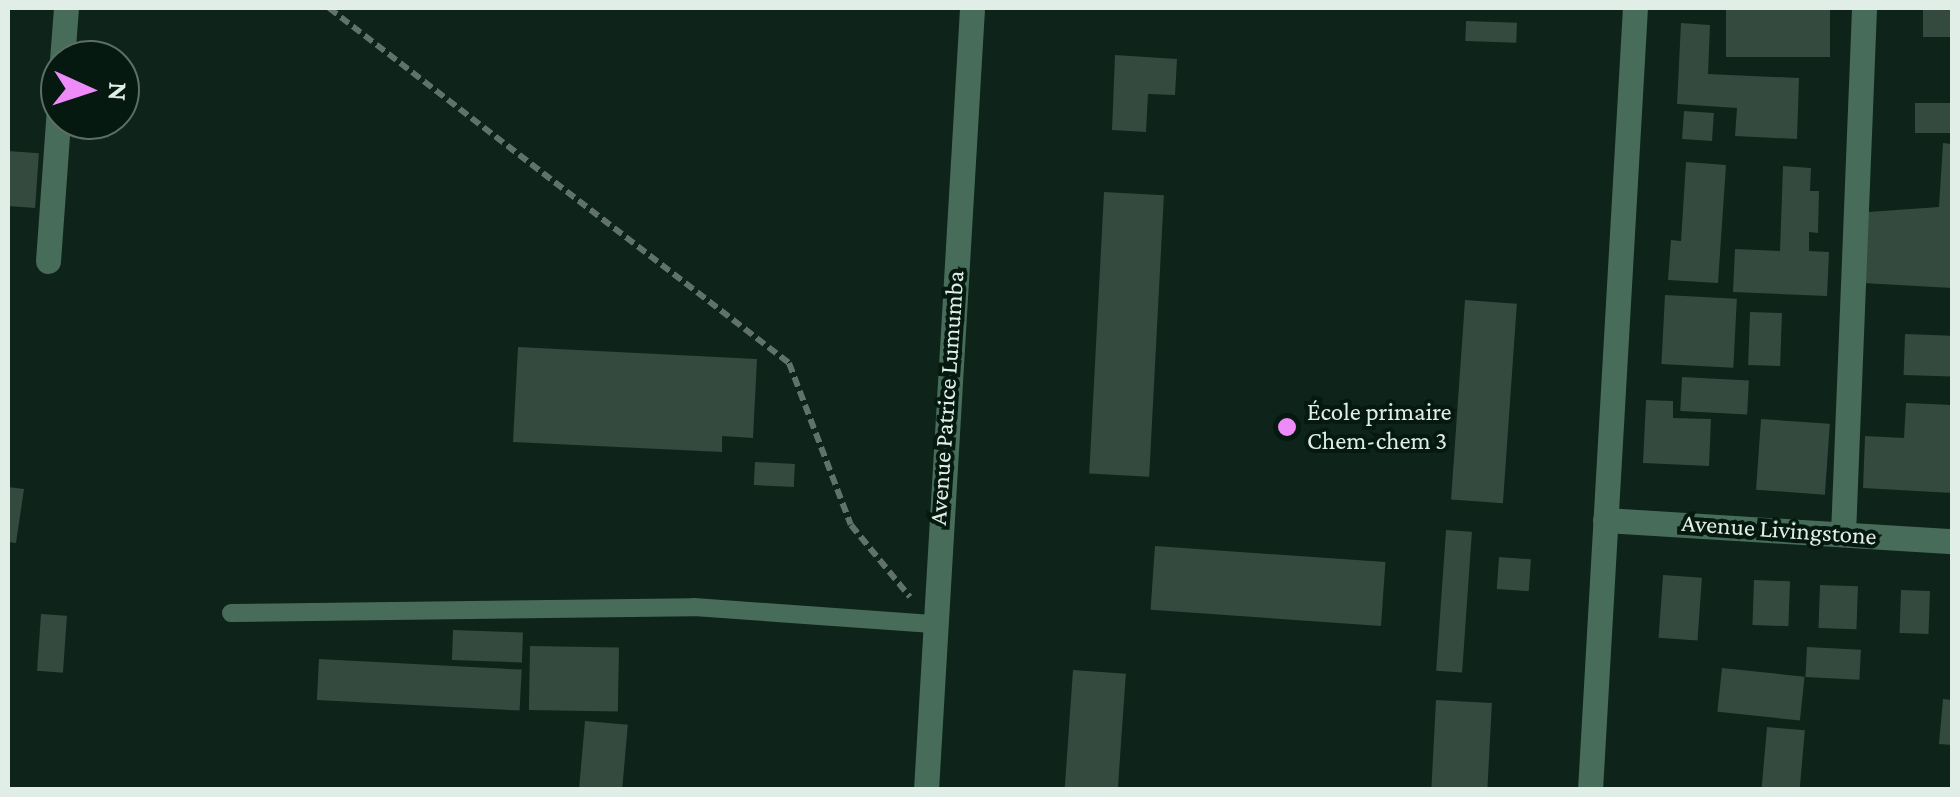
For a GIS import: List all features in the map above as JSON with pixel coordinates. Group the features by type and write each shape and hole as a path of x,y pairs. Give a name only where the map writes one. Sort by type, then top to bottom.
{"street":[{"path":"64,40 66,8"},
{"name":"Avenue Patrice Lumumba","path":"926,790 932,624 972,8"},
{"path":"1590,790 1635,8"},
{"path":"1843,534 1864,8"},
{"path":"48,261 57,140"},
{"name":"Avenue Livingstone","path":"1605,520 1952,541"}],"lane":[{"path":"231,613 694,608 932,624"}],"path":[{"path":"329,8 790,362 850,526 932,624"}],"building":[{"path":"1726,8 1830,8 1830,57 1726,57"},
{"path":"1923,8 1952,8 1952,37 1923,37"},
{"path":"1466,21 1517,23 1516,43 1465,41"},
{"path":"1681,23 1710,25 1708,74 1799,78 1797,139 1735,136 1737,108 1677,104"},
{"path":"1115,55 1177,59 1175,95 1148,94 1146,132 1112,130"},
{"path":"1915,103 1952,103 1952,133 1915,133"},
{"path":"1684,111 1714,113 1712,141 1682,139"},
{"path":"1943,143 1952,144 1952,288 1863,283 1868,212 1939,207"},
{"path":"8,151 39,153 35,208 8,206"},
{"path":"1686,162 1726,165 1718,283 1668,280 1671,240 1681,241"},
{"path":"1783,166 1811,168 1810,191 1819,191 1818,233 1809,232 1809,251 1829,252 1827,296 1733,292 1735,249 1780,251"},
{"path":"1104,192 1164,195 1149,477 1089,474"},
{"path":"1665,295 1737,299 1733,368 1661,364"},
{"path":"1465,300 1517,304 1503,503 1451,500"},
{"path":"1750,312 1782,313 1780,366 1748,365"},
{"path":"1905,334 1952,336 1951,377 1904,375"},
{"path":"518,347 757,359 753,438 722,436 722,452 513,442"},
{"path":"1682,377 1749,381 1747,414 1680,411"},
{"path":"1646,400 1673,401 1673,418 1711,419 1709,466 1643,463"},
{"path":"1906,403 1952,405 1952,493 1863,488 1865,436 1904,438"},
{"path":"1761,419 1830,424 1825,495 1756,490"},
{"path":"755,462 795,464 794,487 754,485"},
{"path":"8,487 24,489 16,543 8,542"},
{"path":"1446,530 1472,532 1462,672 1436,671"},
{"path":"1155,546 1385,562 1381,626 1151,610"},
{"path":"1499,557 1531,559 1529,591 1497,589"},
{"path":"1663,575 1702,578 1698,641 1659,638"},
{"path":"1754,580 1790,581 1788,626 1752,625"},
{"path":"1820,585 1858,586 1856,629 1818,628"},
{"path":"1901,590 1930,591 1928,634 1899,633"},
{"path":"41,614 67,616 63,673 37,671"},
{"path":"453,630 523,632 522,662 452,660"},
{"path":"530,646 619,648 618,712 529,710"},
{"path":"1807,647 1861,650 1859,680 1805,677"},
{"path":"319,659 522,670 520,711 317,700"},
{"path":"1722,668 1805,677 1800,720 1717,712"},
{"path":"1073,670 1126,674 1118,790 1065,790"},
{"path":"1943,699 1952,700 1952,745 1939,744"},
{"path":"1436,700 1492,703 1487,790 1431,790"},
{"path":"585,721 628,725 622,790 579,790"},
{"path":"1767,727 1805,730 1800,790 1762,790"}],"place":[{"name":"École primaire Chem-chem 3","path":"1287,427"}]}
